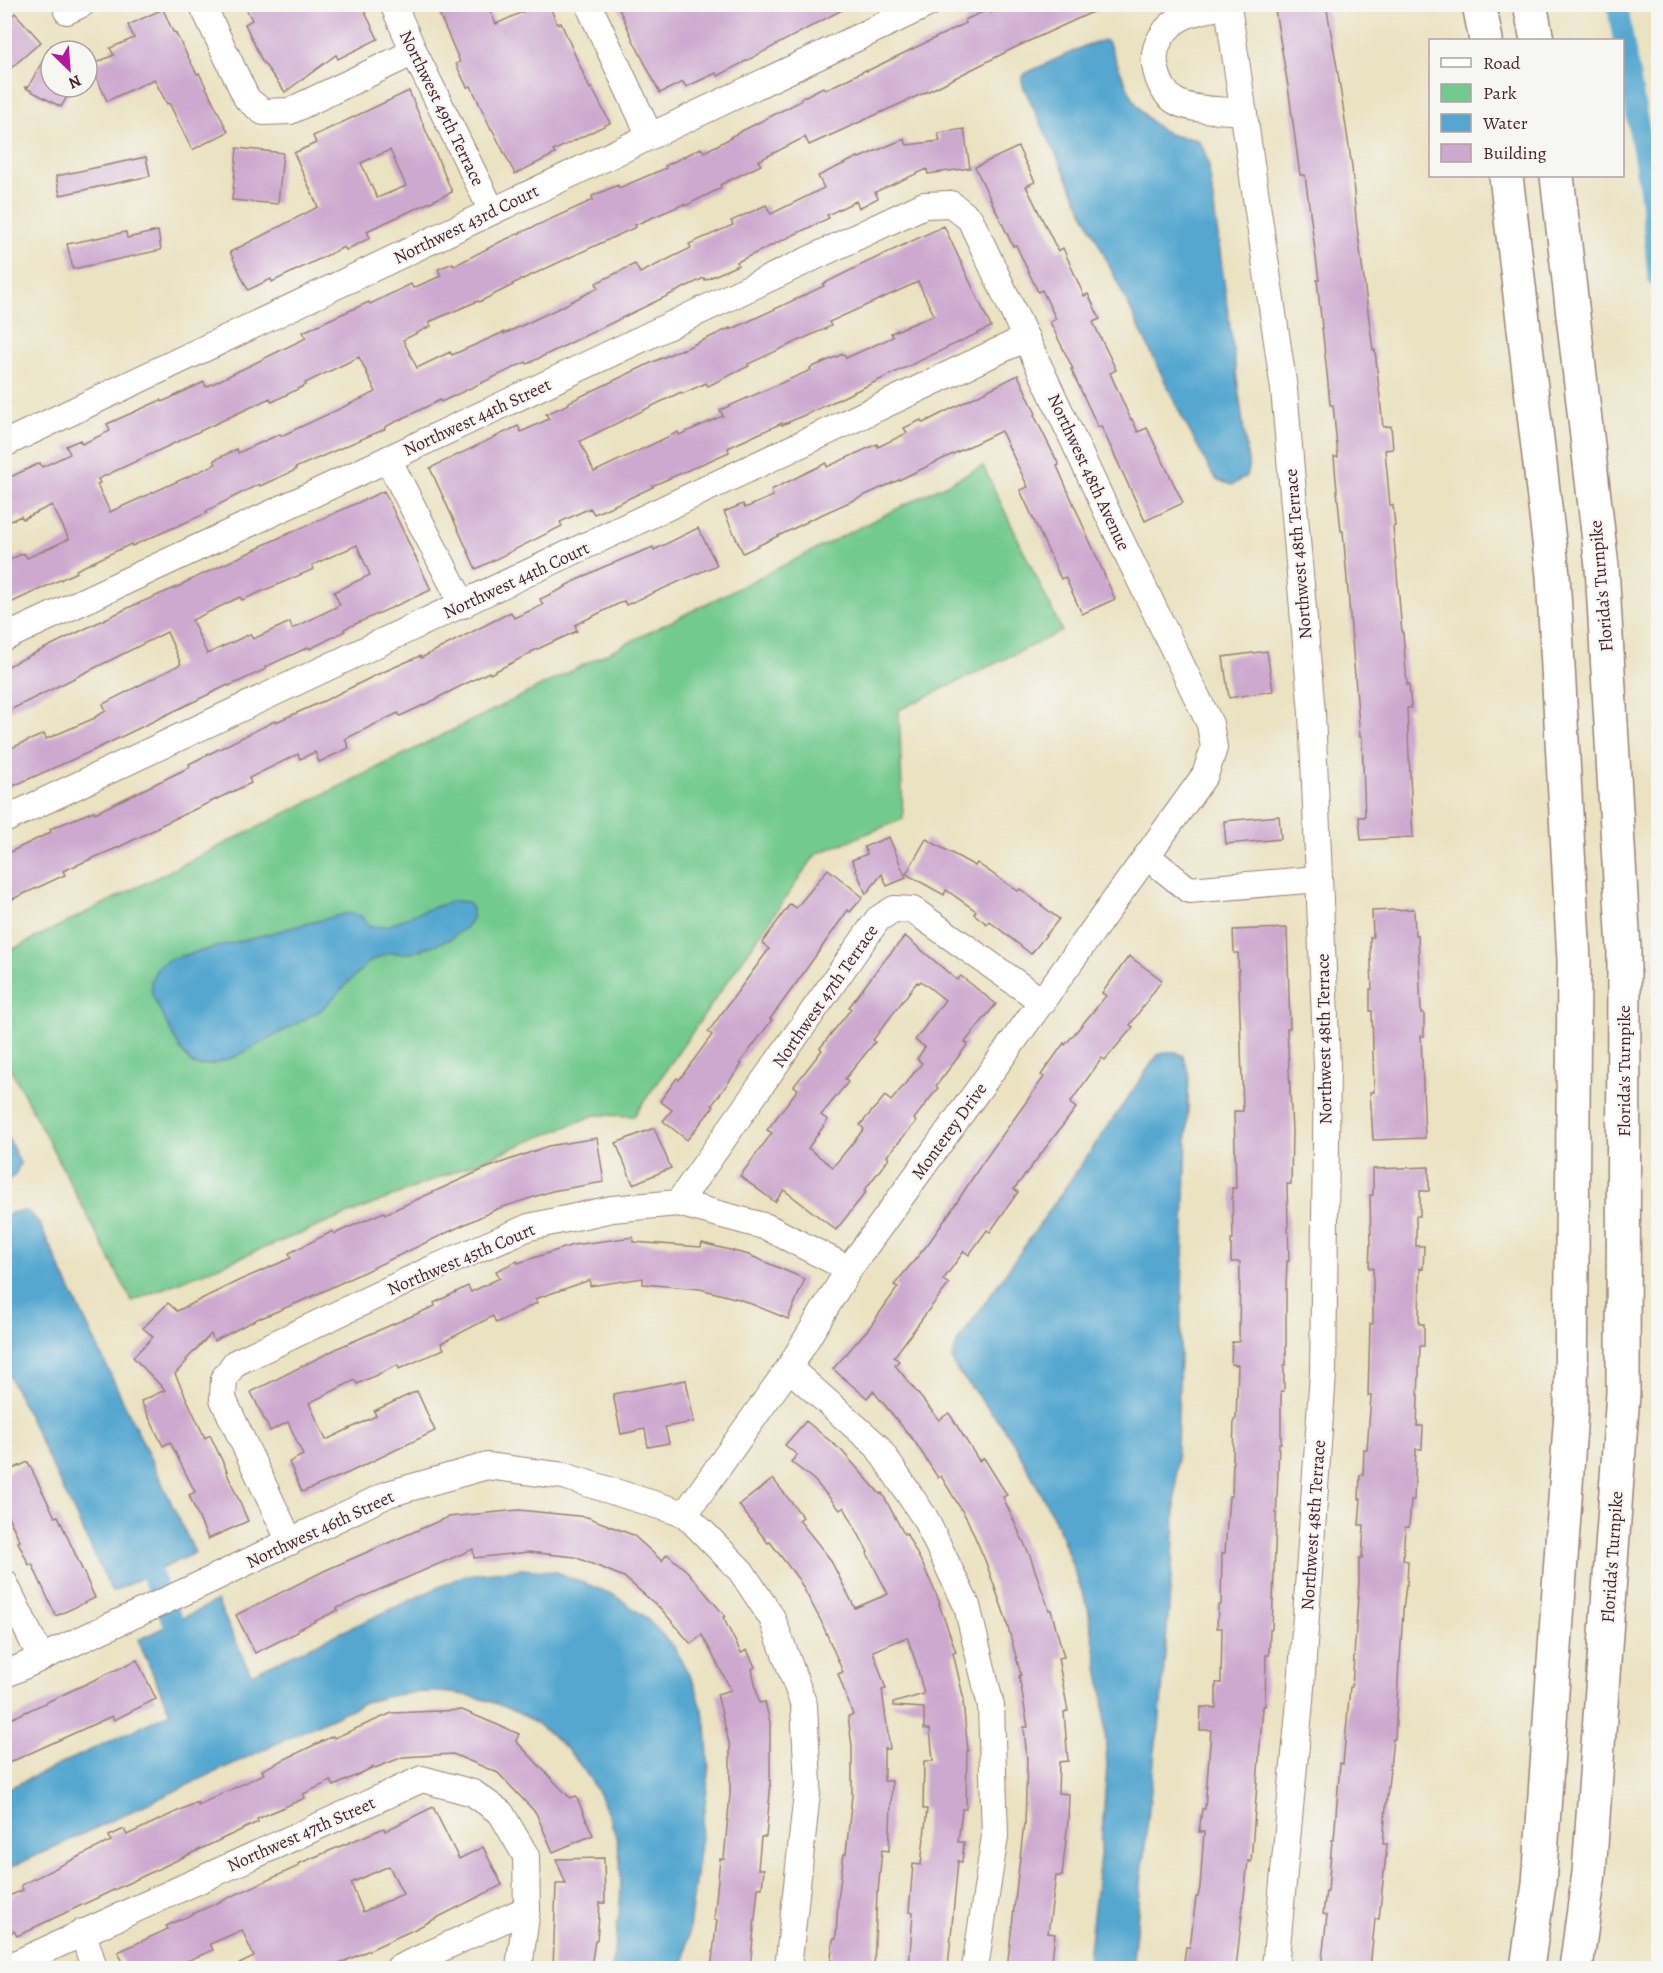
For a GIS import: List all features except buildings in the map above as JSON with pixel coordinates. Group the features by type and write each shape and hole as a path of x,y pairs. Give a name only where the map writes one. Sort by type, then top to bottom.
{"highway":[{"path":"1479,4 1486,39"},
{"path":"1530,4 1537,39"},
{"path":"1506,177 1553,575 1574,960 1571,1411 1539,1884 1527,1968"},
{"name":"Florida's Turnpike","path":"1557,177 1602,567 1624,949 1623,1393 1589,1873 1576,1968"}],"street":[{"path":"202,4 247,99 263,112 290,111 414,52"},
{"name":"Northwest 49th Terrace","path":"393,4 492,211"},
{"path":"591,4 591,10 650,136"},
{"name":"Northwest 43rd Court","path":"4,444 928,4"},
{"name":"Northwest 48th Terrace","path":"1244,112 1189,106 1177,102 1168,95 1161,86 1154,61 1155,48 1174,23 1188,15 1228,6 1244,112 1284,389 1312,713 1327,1065 1323,1373 1300,1701 1275,1968"},
{"name":"Northwest 48th Avenue","path":"951,204 970,219 1210,724 1214,748"},
{"name":"Northwest 44th Street","path":"4,638 924,205 951,204"},
{"name":"Northwest 44th Court","path":"4,820 1026,338"},
{"path":"388,459 463,605"},
{"name":"Monterey Drive","path":"685,1514 789,1368 849,1269 1205,775 1214,748"},
{"path":"1147,856 1189,890 1318,879"},
{"name":"Northwest 47th Terrace","path":"678,1203 878,919 894,909 914,910 1043,1002"},
{"name":"Northwest 45th Court","path":"290,1542 223,1399 224,1378 235,1363 432,1269 530,1227 612,1209 678,1203 766,1227 849,1269"},
{"path":"789,1368 877,1446 925,1518 967,1606 991,1706 995,1836 975,1968"},
{"name":"Northwest 46th Street","path":"4,1675 208,1581 388,1494 487,1466 564,1476 685,1514"},
{"path":"685,1514 741,1571 772,1618 804,1705 808,1784 788,1968"},
{"path":"4,1582 41,1658"},
{"name":"Northwest 47th Street","path":"6,1968 422,1779 473,1793 501,1812 526,1856 527,1909 519,1968"},
{"path":"399,1968 527,1909"},
{"path":"83,1932 94,1968"}],"green space":[{"path":"983,466 1062,631 899,710 903,819 816,854 634,1116 595,1115 132,1301 5,1058 5,953"}],"water":[{"path":"1104,40 1109,44 1125,83 1147,118 1169,134 1197,140 1208,162 1249,469 1246,477 1232,485 1217,480 1183,419 1023,86 1022,78 1026,73 1087,45"},
{"path":"1651,198 1658,211 1658,277"},
{"path":"453,901 468,902 472,909 472,919 465,928 448,940 411,953 388,953 369,962 320,1011 237,1056 213,1064 200,1066 191,1063 179,1047 152,995 151,980 158,967 170,959 348,913 361,916 370,927 388,926"},
{"path":"1165,1052 1176,1052 1183,1056 1189,1072 1174,1542 1159,1729 1132,1968 1087,1968 1101,1848 1107,1765 1103,1696 1088,1608 1057,1524 1017,1448 1002,1425 956,1369 952,1359 957,1343 1152,1063 1158,1055"},
{"path":"5,1132 20,1163 15,1175 5,1182"},
{"path":"26,1211 39,1223 195,1553 112,1592 5,1367 5,1216 14,1212"},
{"path":"522,1569 556,1572 614,1595 644,1616 674,1647 696,1688 706,1725 709,1773 684,1968 612,1968 620,1907 621,1877 617,1841 605,1807 587,1774 564,1747 537,1724 506,1708 473,1697 439,1692 402,1694 366,1702 5,1870 5,1790 170,1713 138,1640 217,1601 251,1674 465,1575"}],"waterway":[{"path":"1617,4 1623,39"},
{"path":"1624,44 1651,198 1658,277"},
{"path":"139,1549 186,1649"}]}
